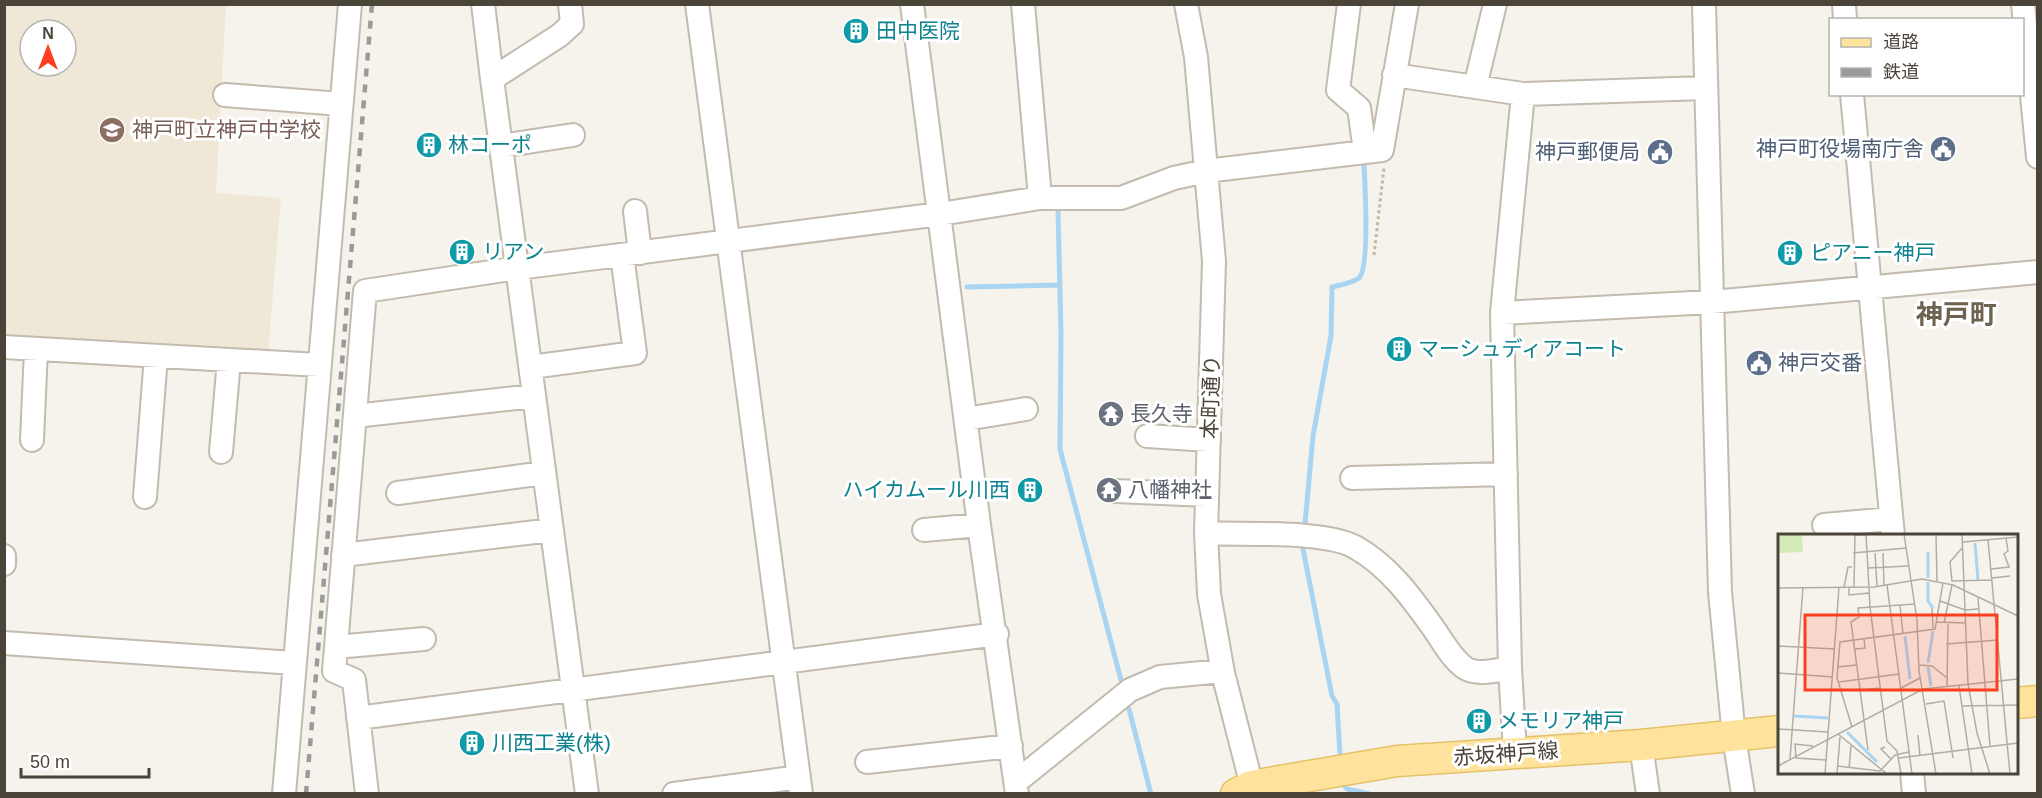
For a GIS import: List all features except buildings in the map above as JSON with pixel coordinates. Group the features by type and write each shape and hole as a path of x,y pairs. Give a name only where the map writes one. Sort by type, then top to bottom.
{"main road":[{"path":"2018,704 2037,701"},
{"name":"赤坂神戸線","path":"1247,791 1397,761 1641,746 1778,731"}],"street":[{"path":"284,794 350,4"},
{"path":"483,4 587,794"},
{"path":"492,80 566,30 572,24 570,4"},
{"path":"674,794 800,785 697,4"},
{"path":"912,4 979,525 997,634 1017,791"},
{"path":"1023,4 1040,198"},
{"name":"本町通り","path":"1185,4 1196,57 1214,261 1206,533 1209,594 1247,791"},
{"path":"1349,4 1338,90 1359,108 1373,150"},
{"path":"1373,150 1394,75 1407,4"},
{"path":"1475,87 1495,4"},
{"path":"1704,4 1720,592 1734,737 1743,794"},
{"path":"2023,4 2037,158"},
{"path":"1394,75 1523,94 1705,88"},
{"path":"1515,753 1510,668 1502,313 1523,94"},
{"path":"225,95 341,104"},
{"path":"1824,525 1892,527 1872,287 1852,96"},
{"path":"501,146 573,135"},
{"path":"367,794 354,680 334,671 365,291 518,268 940,214 1040,198 1121,198 1174,178 1206,171 1373,150"},
{"path":"531,367 635,353 631,254 635,211"},
{"path":"1502,313 1712,302 2037,272"},
{"path":"4,347 319,365"},
{"path":"32,440 36,349"},
{"path":"145,497 156,356"},
{"path":"221,452 228,360"},
{"path":"355,416 534,396"},
{"path":"966,418 1026,410"},
{"path":"1148,436 1209,440"},
{"path":"1352,478 1398,467 1506,474"},
{"path":"398,493 544,473"},
{"path":"1115,492 1207,495"},
{"path":"924,530 979,525"},
{"path":"343,555 552,530"},
{"path":"1206,533 1326,538 1354,546 1385,567 1419,608 1452,655 1466,669 1482,672 1510,668"},
{"path":"4,556 4,564"},
{"path":"358,718 997,634"},
{"path":"336,647 424,639"},
{"path":"4,643 294,663"},
{"path":"1017,791 1131,690 1160,677 1222,670"},
{"path":"867,762 1011,746"},
{"path":"1641,746 1648,794"},
{"path":"1912,774 1914,794"}],"path":[{"path":"1373,150 1387,153 1378,198 1374,255"}],"shaded area":[{"name":"神戸町立神戸中学校","path":"4,5 226,5 216,193 281,198 268,354 5,339"}],"waterway":[{"path":"1305,524 1313,436 1331,336 1332,287 1350,283 1359,278 1365,259 1364,165"},
{"path":"1058,211 1061,333 1060,449 1121,680"},
{"path":"967,287 1060,285"},
{"path":"1303,549 1332,696 1337,704 1340,755"},
{"path":"1129,709 1151,794"},
{"path":"1343,784 1347,789 1369,794"}],"railway":[{"path":"306,794 372,4"}],"place":[{"name":"田中医院","path":"856,31"},
{"name":"神戸町立神戸中学校","path":"112,130"},
{"name":"林コーポ","path":"429,145"},
{"name":"神戸町役場南庁舎","path":"1943,149"},
{"name":"神戸郵便局","path":"1660,152"},
{"name":"リアン","path":"462,252"},
{"name":"ピアニー神戸","path":"1790,253"},
{"name":"マーシュディアコート","path":"1399,349"},
{"name":"神戸交番","path":"1759,363"},
{"name":"長久寺","path":"1111,414"},
{"name":"ハイカムール川西","path":"1030,490"},
{"name":"八幡神社","path":"1109,490"},
{"name":"メモリア神戸","path":"1479,721"},
{"name":"川西工業(株)","path":"472,743"}],"district":[{"name":"神戸町","path":"1956,315"}]}
